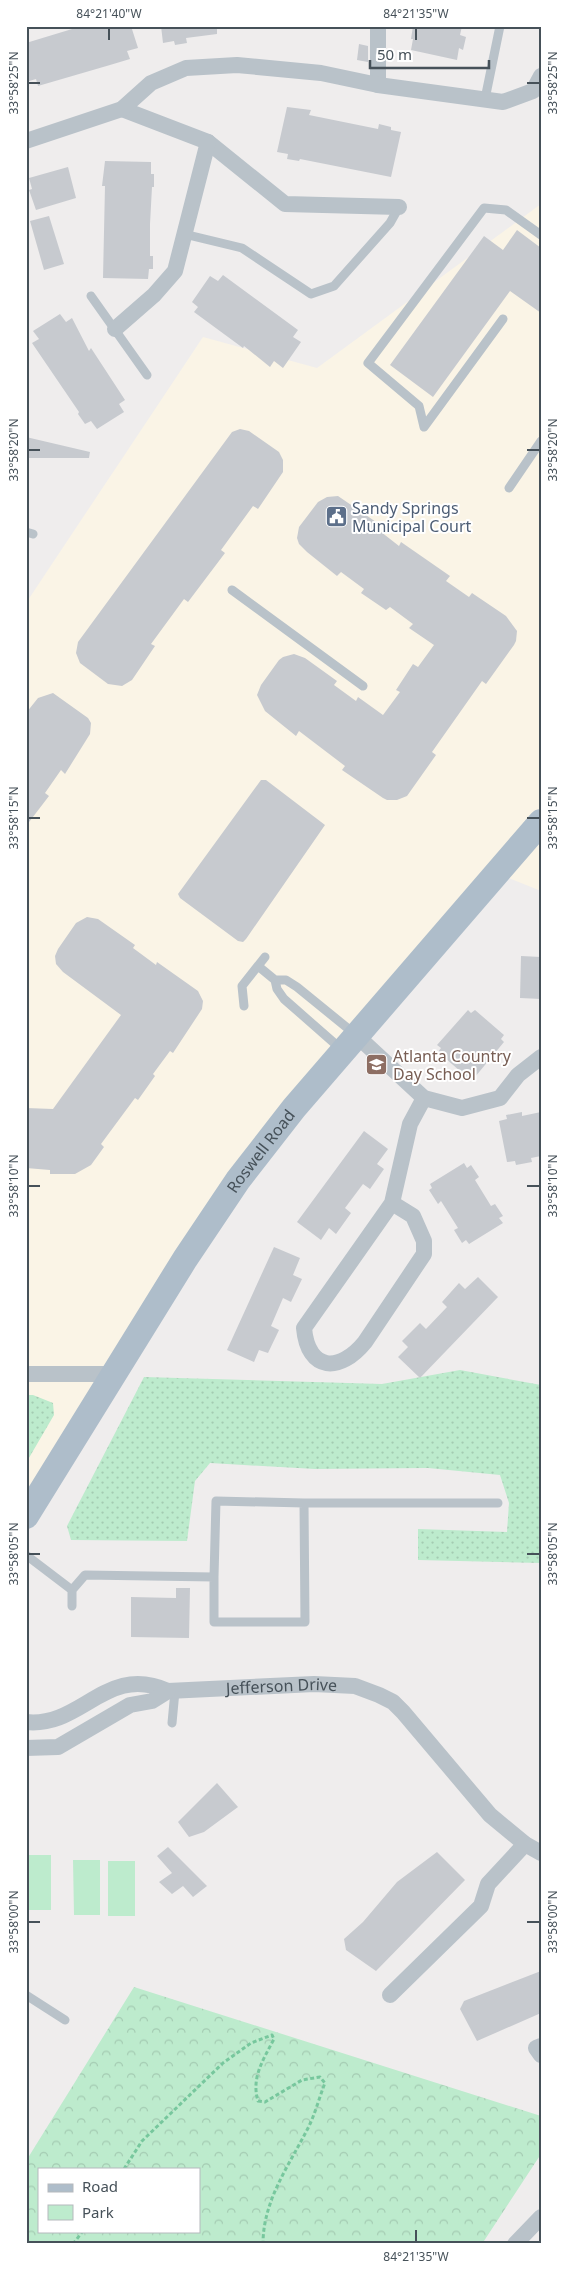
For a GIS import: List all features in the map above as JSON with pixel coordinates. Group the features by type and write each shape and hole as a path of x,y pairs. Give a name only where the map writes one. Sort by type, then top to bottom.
{"main road":[{"name":"Roswell Road","path":"26,1516 185,1259 238,1180 294,1108 349,1043 541,822"}],"street":[{"path":"378,26 378,85"},
{"path":"26,141 122,109 151,83 186,68 237,65 321,73 378,85 503,102 532,91 541,76"},
{"path":"122,109 208,142 285,204 399,207"},
{"path":"115,329 154,295 175,271 208,142"},
{"path":"349,1043 424,1098 462,1108 500,1098 518,1075 541,1057"},
{"path":"392,1203 413,1216 424,1241 424,1254 354,1356 344,1362 335,1363 317,1360 309,1351 304,1328 392,1203 410,1124 424,1098"},
{"path":"26,1374 114,1374"},
{"name":"Jefferson Drive","path":"26,1722 51,1721 68,1714 110,1689 127,1684 153,1684 171,1691 314,1684 355,1686 393,1702 490,1814 525,1844"},
{"name":"Jefferson Drive","path":"26,1748 58,1747 130,1705 152,1701 171,1691"},
{"path":"390,1995 481,1906 488,1884 525,1844 541,1853"},
{"path":"541,2046 536,2048 541,2055"},
{"path":"515,2244 541,2217"}],"lane":[{"path":"485,99 500,26"},
{"path":"184,234 242,248 312,294 334,286 390,224 399,207"},
{"path":"503,319 424,427 419,406 368,363 484,208 506,210 541,235"},
{"path":"91,296 147,375"},
{"path":"508,488 541,441"},
{"path":"232,590 363,686"},
{"path":"244,1006 242,986 265,957"},
{"path":"258,966 275,980 277,989 284,999 349,1043"},
{"path":"275,980 286,980 297,987 349,1043"},
{"path":"304,1503 305,1622 214,1622 216,1501 498,1503"},
{"path":"26,1555 72,1590"},
{"path":"72,1606 72,1590 85,1575 214,1577"},
{"path":"171,1691 172,1724"},
{"path":"26,1996 65,2020"}],"path":[{"path":"125,2168 142,2141 223,2063 251,2043 272,2035 274,2039 257,2073 255,2091 258,2101 265,2102 302,2080 320,2077 325,2083 308,2128 270,2201 263,2227 262,2244"},
{"path":"73,2244 82,2232"}],"shaded area":[{"path":"541,204 541,891 486,869 132,1329 26,1529 26,603 203,337 317,368"}],"green space":[{"path":"460,1370 541,1385 541,1563 418,1560 418,1529 507,1532 509,1503 500,1475 428,1468 315,1469 210,1463 195,1481 187,1541 71,1540 67,1526 144,1377 382,1384"},
{"path":"26,1395 33,1395 53,1403 54,1415 26,1463"},
{"path":"26,1855 51,1855 51,1910 26,1910"},
{"path":"73,1860 100,1860 100,1915 74,1915"},
{"path":"108,1861 135,1861 135,1916 108,1916"},
{"path":"134,1987 541,2116 541,2154 482,2244 26,2244 26,2161"}],"building":[{"path":"82,26 131,26 138,48 127,51 130,59 38,86 36,79 26,82 26,43"},
{"path":"161,26 217,26 217,34 186,38 187,43 175,45 174,41 163,43"},
{"path":"413,26 462,26 460,35 466,37 463,50 459,48 457,60 411,50"},
{"path":"359,44 368,46 368,62 357,60"},
{"path":"287,107 311,110 309,115 378,129 379,124 391,127 391,130 401,132 391,177 300,159 299,161 287,159 288,154 277,152"},
{"path":"105,161 151,162 151,174 154,174 150,224 150,256 153,256 153,269 149,269 148,279 103,278 105,186 102,186"},
{"path":"68,167 76,198 36,210 29,190 32,189 29,178"},
{"path":"49,216 64,264 44,270 30,221"},
{"path":"517,230 541,248 541,313 510,291 433,397 390,365 484,236 503,250"},
{"path":"223,275 298,330 293,337 301,342 283,368 274,361 270,367 244,346 243,348 194,312 198,307 192,302 210,276 218,281"},
{"path":"60,314 66,322 72,318 89,351 91,348 125,400 119,404 124,412 97,429 91,421 85,424 78,414 79,412 32,343 39,339 33,331"},
{"path":"240,429 249,431 279,452 283,460 283,472 258,509 253,506 221,550 225,553 188,602 184,599 151,644 155,646 132,680 122,686 108,684 80,663 76,653 78,642 232,432"},
{"path":"26,437 90,452 89,458 26,458"},
{"path":"338,496 379,524 376,528 399,546 401,542 450,576 446,581 469,597 472,593 506,616 517,631 514,645 486,684 482,681 432,752 436,755 407,796 397,800 383,798 342,770 345,766 299,731 296,736 265,711 257,695 261,685 279,660 294,654 305,658 337,681 334,685 356,701 358,697 383,715 400,692 396,690 413,664 418,667 434,645 409,628 413,624 390,607 386,610 361,593 364,589 341,572 337,576 299,544 297,538 299,527 318,502 327,497"},
{"path":"53,693 88,718 91,723 90,734 65,774 61,770 45,793 49,796 26,826 26,713 38,698"},
{"path":"261,780 266,780 325,825 243,942 238,941 180,898 178,894"},
{"path":"87,917 98,919 135,945 133,948 156,965 157,962 198,991 203,1001 202,1009 173,1053 170,1051 153,1074 155,1076 138,1100 135,1098 101,1144 104,1147 91,1165 75,1174 50,1174 50,1170 26,1168 26,1108 53,1109 121,1015 63,972 56,964 55,956 58,949 76,923"},
{"path":"521,956 541,957 541,999 520,998"},
{"path":"468,1010 471,1013 475,1010 504,1035 501,1039 504,1042 475,1077 471,1073 467,1077 438,1052 441,1048 437,1045"},
{"path":"522,1112 522,1116 541,1112 541,1156 531,1158 532,1162 516,1165 515,1161 507,1162 499,1121 507,1119 506,1115"},
{"path":"364,1131 388,1149 377,1164 384,1169 370,1189 363,1184 345,1208 351,1213 336,1234 329,1228 321,1240 297,1222"},
{"path":"464,1163 467,1168 471,1165 479,1177 475,1180 491,1206 495,1204 503,1216 499,1218 503,1223 469,1244 466,1240 462,1243 454,1230 458,1228 441,1201 438,1204 429,1190 432,1188 430,1184"},
{"path":"274,1247 300,1258 293,1275 302,1279 291,1302 283,1298 271,1326 279,1330 268,1353 259,1350 254,1362 227,1350"},
{"path":"478,1277 498,1297 420,1378 398,1357 408,1347 402,1341 420,1323 426,1329 447,1307 442,1302 459,1283 465,1289"},
{"path":"176,1588 190,1588 189,1638 131,1637 131,1597 176,1598"},
{"path":"217,1783 238,1807 204,1832 189,1837 178,1822"},
{"path":"168,1847 207,1886 193,1897 183,1886 172,1894 159,1882 172,1873 157,1856"},
{"path":"437,1852 465,1880 376,1971 346,1950 344,1939 363,1922 397,1882"},
{"path":"541,1971 541,2013 477,2041 460,2009 464,2001"}],"place":[{"name":"Sandy Springs Municipal Court","path":"336,517"},
{"name":"Atlanta Country Day School","path":"377,1065"}]}
